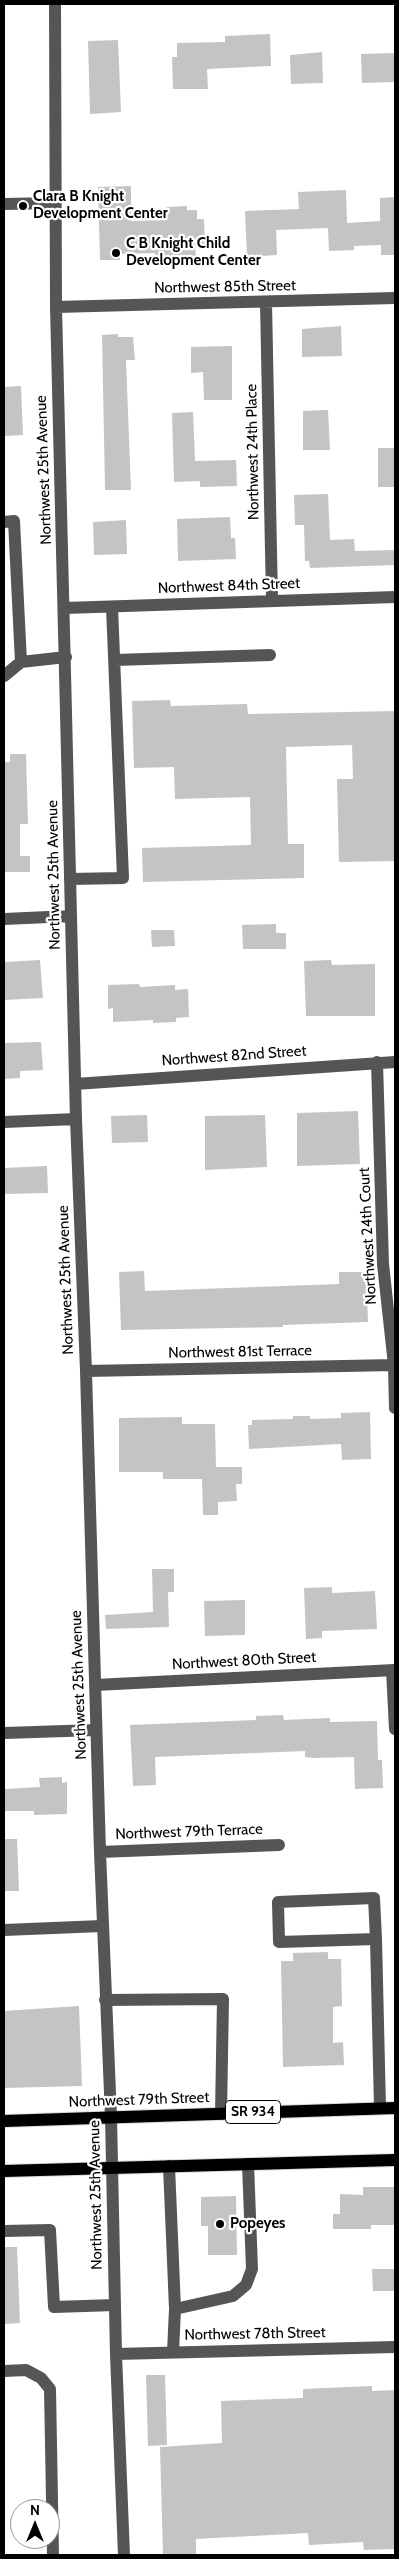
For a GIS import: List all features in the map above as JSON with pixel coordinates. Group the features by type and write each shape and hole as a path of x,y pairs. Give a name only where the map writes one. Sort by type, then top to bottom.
{"main road":[{"name":"Northwest 79th Street","path":"4,2121 395,2108"},
{"path":"4,2171 395,2160"}],"street":[{"name":"Northwest 25th Avenue","path":"55,4 56,307 65,608 75,1084 86,1371 102,1926 111,2117 116,2354 124,2555"},
{"path":"4,204 56,203"},
{"name":"Northwest 85th Street","path":"56,307 266,303 395,298"},
{"name":"Northwest 24th Place","path":"266,303 272,600"},
{"path":"4,522 14,521 21,662"},
{"name":"Northwest 84th Street","path":"65,608 395,597"},
{"path":"70,879 123,878 112,607"},
{"path":"114,660 270,655"},
{"path":"4,676 21,662 66,657"},
{"path":"4,919 71,916"},
{"name":"Northwest 24th Court","path":"377,1062 383,1264 395,1365 395,1408"},
{"name":"Northwest 82nd Street","path":"75,1084 395,1062"},
{"path":"4,1122 76,1119"},
{"name":"Northwest 81st Terrace","path":"86,1371 395,1365"},
{"path":"393,1670 395,1729"},
{"name":"Northwest 80th Street","path":"95,1685 393,1670"},
{"path":"4,1733 96,1730"},
{"name":"Northwest 79th Terrace","path":"100,1852 279,1845"},
{"path":"376,1939 279,1942 278,1902 374,1898 376,1939 380,2108"},
{"path":"4,1930 102,1926"},
{"path":"105,2000 222,1999 221,2114"},
{"path":"175,2309 233,2296 246,2285 252,2269 248,2164"},
{"path":"168,2166 175,2309 173,2352"},
{"path":"4,2231 50,2230 54,2307 115,2305"},
{"name":"Northwest 78th Street","path":"116,2354 395,2347"},
{"path":"4,2371 26,2370 41,2378 50,2389 53,2555"}],"building":[{"path":"270,34 271,66 207,69 208,89 173,89 172,57 177,57 177,43 225,42 225,36"},
{"path":"118,40 121,112 90,114 88,41"},
{"path":"322,52 323,83 291,84 290,55"},
{"path":"395,53 395,82 362,83 361,54"},
{"path":"131,186 131,221 166,220 166,207 187,206 187,210 197,210 197,219 204,219 205,244 195,245 196,256 155,257 155,253 120,254 120,260 100,260 98,187"},
{"path":"346,190 347,223 380,221 380,198 395,197 395,255 381,255 381,245 354,246 354,250 329,251 328,228 276,230 277,255 247,257 245,211 299,209 298,192"},
{"path":"341,326 342,356 302,357 302,329"},
{"path":"118,334 118,337 133,337 135,360 126,360 131,490 105,490 102,335"},
{"path":"232,346 232,400 204,400 203,372 191,373 191,347"},
{"path":"21,386 23,435 4,436 4,387"},
{"path":"328,410 330,450 303,450 303,411"},
{"path":"193,412 195,461 236,460 237,486 200,487 200,481 174,482 172,413"},
{"path":"378,448 395,448 395,487 378,487"},
{"path":"328,494 330,540 354,539 355,551 395,550 395,565 310,568 309,561 305,561 304,525 295,525 294,495"},
{"path":"230,517 231,538 235,538 236,559 178,561 177,519"},
{"path":"126,520 127,554 94,555 93,522"},
{"path":"170,700 171,706 247,704 248,714 395,711 395,861 339,862 337,779 353,779 352,745 286,747 288,844 304,844 304,878 143,882 142,848 251,845 250,797 175,799 174,767 134,768 132,701"},
{"path":"10,754 26,754 28,824 20,824 20,856 30,856 30,872 4,872 4,762 10,762"},
{"path":"276,924 276,933 286,933 286,949 243,949 242,925"},
{"path":"151,930 174,930 175,946 152,947"},
{"path":"40,960 43,998 4,1000 4,962"},
{"path":"331,960 332,965 375,964 375,1016 306,1016 304,961"},
{"path":"139,984 140,987 175,985 175,990 188,989 189,1017 176,1018 176,1022 153,1023 153,1020 113,1022 113,1008 108,1009 108,985"},
{"path":"41,1042 43,1070 20,1071 20,1078 4,1079 4,1043"},
{"path":"358,1111 360,1164 297,1166 297,1113"},
{"path":"147,1115 148,1142 112,1143 111,1116"},
{"path":"265,1115 267,1167 205,1170 205,1116"},
{"path":"47,1166 48,1193 4,1194 4,1168"},
{"path":"144,1271 145,1291 339,1284 339,1272 366,1272 368,1322 283,1325 283,1327 121,1330 119,1272"},
{"path":"370,1412 371,1459 342,1460 341,1444 249,1449 248,1425 252,1425 252,1420 293,1419 293,1416 310,1416 310,1419 341,1418 341,1413"},
{"path":"182,1417 182,1424 215,1424 216,1467 242,1467 242,1484 236,1484 237,1501 218,1502 218,1515 203,1515 202,1479 163,1479 163,1472 119,1472 119,1418"},
{"path":"152,1569 174,1569 174,1592 168,1592 169,1627 106,1629 105,1615 153,1612"},
{"path":"332,1587 332,1593 375,1591 377,1629 322,1631 322,1638 306,1639 304,1588"},
{"path":"245,1600 245,1635 205,1636 204,1601"},
{"path":"283,1715 284,1720 330,1718 330,1722 377,1721 378,1760 382,1760 383,1788 355,1789 354,1757 313,1758 305,1757 305,1751 155,1757 156,1785 133,1786 130,1725 256,1720 256,1716"},
{"path":"62,1777 62,1783 67,1782 67,1814 34,1815 34,1811 4,1811 4,1789 40,1787 39,1778"},
{"path":"4,1839 17,1839 19,1891 4,1891"},
{"path":"328,1952 328,1959 341,1959 342,2006 333,2007 333,2043 343,2042 344,2065 283,2067 281,1961 293,1961 293,1953"},
{"path":"79,2006 82,2086 4,2088 4,2011"},
{"path":"363,2187 395,2187 395,2225 371,2225 371,2229 333,2229 333,2214 340,2214 340,2194 363,2195"},
{"path":"236,2196 237,2255 208,2255 208,2226 201,2226 201,2197"},
{"path":"4,2247 17,2247 20,2323 4,2324"},
{"path":"372,2269 395,2269 395,2291 373,2291"},
{"path":"146,2375 165,2375 167,2445 148,2446"},
{"path":"372,2386 372,2391 395,2390 395,2549 364,2550 363,2542 309,2545 308,2533 196,2539 196,2555 163,2555 160,2447 222,2443 221,2401 303,2398 303,2389"}],"place":[{"name":"Clara B Knight Development Center","path":"23,206"},
{"name":"C B Knight Child Development Center","path":"116,253"},
{"name":"Popeyes","path":"220,2224"}]}
